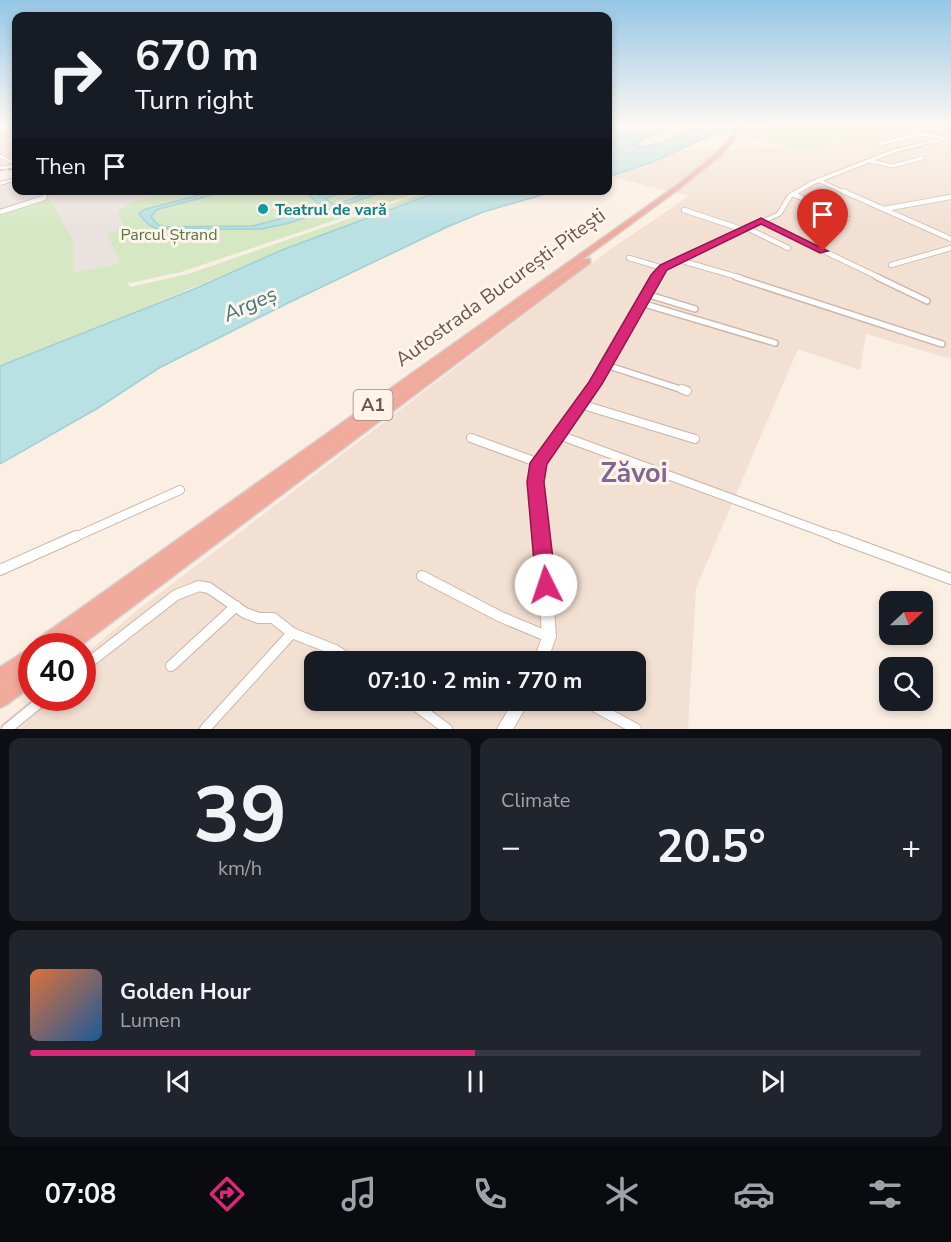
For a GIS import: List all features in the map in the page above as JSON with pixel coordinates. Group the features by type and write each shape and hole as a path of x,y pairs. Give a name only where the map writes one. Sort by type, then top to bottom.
{"highway":[{"name":"Autostrada București-Pitești","path":"60,633 714,160"},
{"name":"Autostrada București-Pitești","path":"84,633 715,160"},
{"path":"0,678 18,665"},
{"path":"0,699 18,685"}],"street":[{"path":"544,651 549,637 542,527 535,482 539,463 606,365 663,268 779,214 793,194 818,180 870,161 893,166 915,160"},
{"path":"818,180 951,239"},
{"path":"793,194 848,218"},
{"path":"0,212 44,198 45,195"},
{"path":"883,209 951,197"},
{"path":"684,210 746,229 788,248"},
{"path":"761,221 927,301"},
{"path":"891,265 951,248"},
{"path":"629,258 663,268"},
{"path":"679,260 942,344"},
{"path":"646,294 695,309"},
{"path":"641,303 775,343"},
{"path":"606,365 687,391"},
{"path":"580,404 695,439"},
{"path":"559,435 951,579"},
{"path":"471,438 539,463"},
{"path":"0,570 180,490"},
{"path":"422,576 501,617 549,637"},
{"path":"96,657 146,617 188,588 199,586 208,588 245,613 259,618 273,618 292,633 337,651"},
{"path":"171,666 210,633 236,606"},
{"path":"205,729 292,633"},
{"path":"7,729 29,711"},
{"path":"423,711 447,729"},
{"path":"504,729 516,711"},
{"path":"603,711 636,729"}],"shaded area":[{"path":"0,160 12,160 12,168 0,169"},
{"path":"655,160 951,160 951,359 866,334 860,370 798,349 696,588 688,729 0,729 0,725 18,710 96,711 96,645 134,613 611,249 689,196 612,177"},
{"path":"12,178 12,195 162,195 120,207 118,214 125,230 108,233 120,263 74,273 73,240 0,214 0,182"}],"green space":[{"name":"Parcul Ștrand","path":"159,195 411,195 181,272 127,282 130,287 188,274 418,195 428,195 0,366 0,214 49,199 73,240 74,273 120,263 107,233 125,230 118,214 120,208 134,201"}],"water":[{"path":"612,160 657,160 612,176"},
{"path":"199,195 211,195 156,210 151,217 158,225 166,227 253,226 323,207 309,195 336,195 325,198 334,205 363,195 375,195 289,223 262,229 157,229 149,225 139,214 143,210"},
{"name":"Argeș","path":"429,195 542,195 483,212 447,227 286,304 159,368 98,408 0,464 0,366 194,289 282,250"}],"railway":[{"path":"0,170 12,169"}],"place":[{"name":"Teatrul de vară","path":"263,209"}],"district":[{"name":"Zăvoi","path":"634,473"}],"route":[{"path":"546,585 542,527 535,482 539,463 595,384 657,275 663,268 674,262 761,221 823,251"}]}
